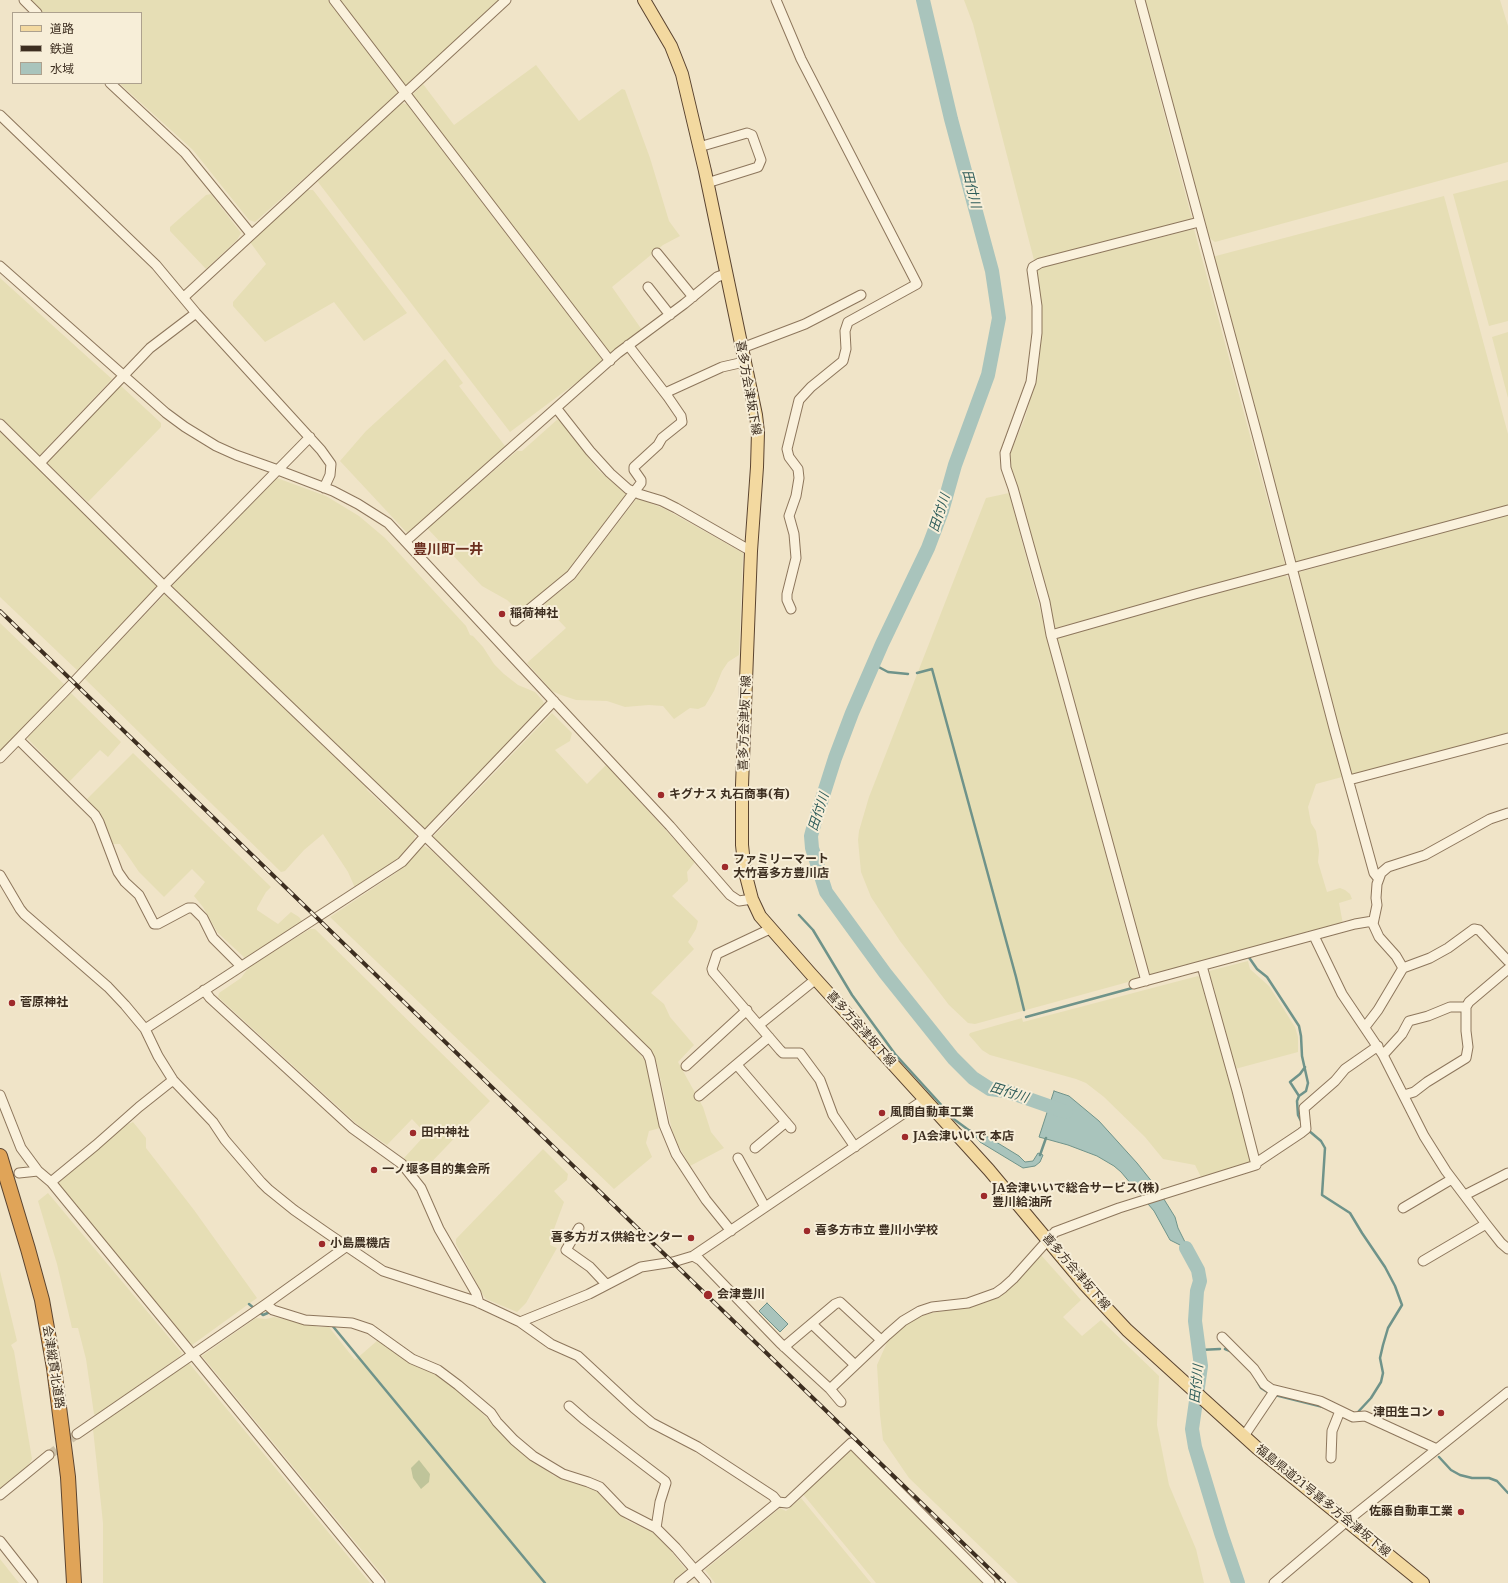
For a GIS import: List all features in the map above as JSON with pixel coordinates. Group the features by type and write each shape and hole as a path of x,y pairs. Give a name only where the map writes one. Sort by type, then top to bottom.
{"highway":[{"name":"会津縦貫北道路","path":"0,1156 42,1300 54,1368 68,1477 74,1583"},
{"name":"会津縦貫北道路","path":"0,1176 22,1250 48,1369 60,1477 66,1583"}],"main road":[{"name":"喜多方会津坂下線","path":"644,0 671,46 682,74 707,183 758,432 751,551 742,785 742,845 744,872 752,899 760,916 770,929 989,1170 1085,1285 1127,1330 1225,1418"},
{"name":"福島県道21号喜多方会津坂下線","path":"1225,1418 1296,1481 1423,1583"}],"street":[{"path":"24,0 35,12"},
{"path":"334,0 610,362"},
{"path":"184,297 506,0"},
{"path":"776,0 801,59 917,284 848,322 845,331 846,349 842,362 811,387 799,400 787,449 789,457 798,469 799,478 796,496 789,516 794,534 796,558 787,594 787,600 791,609"},
{"path":"1140,0 1374,873 1378,878"},
{"path":"111,84 185,153 251,234"},
{"path":"0,115 156,266 184,297 196,313 326,455 330,464 330,475 324,488"},
{"path":"699,147 747,133 752,135 761,160 758,167 707,183"},
{"path":"1146,981 1051,635 1045,602 1006,468 1005,452 1031,382 1036,340 1037,313 1032,270 1035,264 1199,222"},
{"path":"657,253 693,297"},
{"path":"0,266 166,413 199,436 236,455 324,488 358,504 388,523 670,826 730,895 739,901 752,899"},
{"path":"406,541 628,346 670,315 717,277 725,274"},
{"path":"648,287 670,315"},
{"path":"742,348 805,324 861,295"},
{"path":"40,463 150,348 196,313"},
{"path":"515,620 571,575 634,492 641,480 634,470 634,467 658,446 662,438 682,422 681,416 665,393 628,346"},
{"path":"665,393 722,367 744,362"},
{"path":"557,409 598,461 621,483 634,492 669,504 751,551"},
{"path":"0,424 164,586 425,836 646,1053 652,1066 664,1125 676,1154 706,1200 731,1231"},
{"path":"0,758 19,740 164,586 310,437"},
{"path":"1051,635 1195,594 1508,510"},
{"path":"145,1029 394,869 554,702"},
{"path":"1349,780 1508,738"},
{"path":"19,740 95,816 99,822 118,872 125,882 139,895 154,924 158,924 188,908 193,908 203,918 213,938 241,966"},
{"path":"1403,968 1396,956 1379,937 1373,924 1377,905 1376,898 1378,878 1381,873 1388,867 1425,855 1490,819 1508,813"},
{"path":"0,874 24,914 108,986 145,1029 158,1056 173,1080 213,1122 225,1140 268,1189 316,1225 383,1271 479,1303 520,1322 551,1344 578,1356 652,1423 698,1447 773,1496 778,1502 787,1503 851,1443 990,1583"},
{"path":"1134,984 1373,920"},
{"path":"770,929 720,951 717,954 712,969 717,977 783,1053 800,1053 817,1075 833,1115 854,1147"},
{"path":"1365,1027 1394,986 1403,968 1430,958 1448,948 1474,929 1479,930 1508,961"},
{"path":"1314,936 1342,994 1378,1046 1424,1136 1452,1179 1501,1243 1508,1249"},
{"path":"1202,966 1256,1163"},
{"path":"1404,1095 1414,1092 1466,1058 1468,1047 1466,1007 1469,1002 1508,969"},
{"path":"759,1025 816,979"},
{"path":"204,990 210,998 352,1128 402,1164 421,1188 439,1229 476,1293 479,1303"},
{"path":"1383,1055 1402,1034 1407,1023 1412,1019 1428,1016 1450,1008 1466,1007"},
{"path":"686,1066 747,1010"},
{"path":"699,1096 770,1037"},
{"path":"830,1389 881,1340 900,1324 920,1311 932,1307 968,1303 996,1293 1013,1279 1055,1232 1137,1202 1256,1163 1302,1133 1306,1129 1304,1108 1335,1081 1345,1069 1378,1046"},
{"path":"737,1065 788,1125 755,1148"},
{"path":"50,1182 96,1146 139,1107 173,1080"},
{"path":"0,1095 21,1148 38,1171 50,1182 380,1583"},
{"path":"520,1322 589,1294 606,1284 641,1268 673,1262 693,1256 925,1098"},
{"path":"738,1158 765,1207"},
{"path":"19,1173 38,1171"},
{"path":"1465,1195 1508,1173"},
{"path":"1403,1208 1452,1179"},
{"path":"1423,1261 1486,1224"},
{"path":"580,1228 566,1250 590,1267 606,1284"},
{"path":"77,1434 266,1304 347,1246"},
{"path":"693,1256 700,1260 784,1347 830,1389 841,1402"},
{"path":"784,1347 835,1304 840,1302 881,1340"},
{"path":"266,1304 273,1310 305,1320 352,1323 370,1329 412,1359 438,1370 450,1378 491,1413 497,1422 514,1440 533,1456 563,1474 600,1487 623,1512 656,1528 676,1548 706,1583"},
{"path":"812,1324 855,1366"},
{"path":"1222,1337 1254,1370 1264,1384 1275,1390 1320,1401 1353,1417 1365,1416 1437,1449"},
{"path":"1244,1436 1275,1390"},
{"path":"1274,1583 1346,1521 1508,1392"},
{"path":"569,1406 641,1464 665,1481 666,1483 660,1502 656,1528"},
{"path":"1331,1458 1332,1431 1340,1411"},
{"path":"0,1495 49,1455"},
{"path":"679,1583 778,1502"},
{"path":"0,1541 33,1583"}],"shaded area":[{"path":"27,0 329,0 400,93 255,222 249,220 193,150 120,84 142,84 142,12 41,12"},
{"path":"339,0 502,0 406,86 403,85"},
{"path":"964,0 1134,0 1192,219 1034,260 973,24"},
{"path":"1144,0 1500,0 1508,26 1508,162 1215,242 1209,238"},
{"path":"536,65 579,121 622,89 625,90 650,158 669,221 680,236 663,245 612,287 642,330 611,356 411,96 423,84 454,125"},
{"path":"401,103 407,104 604,362 510,432 318,182 320,177"},
{"path":"1508,180 1508,321 1489,326 1453,194"},
{"path":"306,190 313,190 407,313 364,341 334,302 265,342 233,306 233,302 266,264 250,242"},
{"path":"211,194 241,233 237,240 206,269 170,231 170,227 206,195"},
{"path":"1444,196 1508,434 1508,508 1293,565 1212,257"},
{"path":"1194,229 1286,568 1055,628 1008,458 1009,452 1025,418 1034,386 1038,360 1036,272 1040,268"},
{"path":"0,278 112,379 39,456 0,418"},
{"path":"1508,332 1508,398 1492,337"},
{"path":"445,359 463,383 459,386 505,446 505,451 409,535 340,461 366,431"},
{"path":"120,385 161,423 161,427 88,502 47,463 46,460"},
{"path":"559,418 597,469 628,496 565,577 521,613 507,600 482,586 427,528 517,451 522,451"},
{"path":"0,431 161,588 79,672 0,597"},
{"path":"277,478 326,496 359,516 385,538 466,626 470,635 473,636 483,647 494,664 518,685 535,692 543,701 544,704 427,830 422,830 170,588"},
{"path":"1009,493 1139,979 975,1024 968,1023 949,1005 900,941 871,897 861,872 858,840 859,831 869,797 986,498"},
{"path":"637,498 665,509 743,553 739,655 728,662 722,671 714,691 705,706 698,709 690,708 674,719 663,706 649,705 625,707 607,701 576,700 561,695 552,691 527,663 566,628 546,607 545,603 573,581"},
{"path":"1508,514 1508,735 1352,776 1296,573"},
{"path":"1285,575 1289,579 1342,777 1316,784 1308,807 1311,823 1316,831 1319,851 1318,862 1327,892 1340,888 1350,894 1352,899 1339,903 1343,924 1149,976 1056,638 1057,636"},
{"path":"165,594 366,787 367,790 415,834 414,841 388,869 356,890 348,872 323,834 304,850 285,871 281,872 84,678"},
{"path":"0,623 66,686 0,752"},
{"path":"71,693 121,742 108,757 100,750 69,782 27,738"},
{"path":"552,713 572,733 570,741 555,750 587,784 606,765 695,862 687,872 688,881 672,896 698,921 696,929 688,942 694,949 651,993 664,1004 670,1017 694,1045 678,1062 703,1107 711,1132 724,1148 690,1166 678,1145 672,1130 657,1064 654,1057 432,838"},
{"path":"133,753 271,887 266,892 257,910 278,924 291,912 299,917 303,923 246,959 217,932 203,907 194,896 205,882 192,869 164,897 139,872 120,844 113,844 103,818 87,799"},
{"path":"424,846 431,850 638,1052 646,1062 660,1128 649,1131 646,1143 652,1157 614,1189 330,917 396,873"},
{"path":"310,929 315,929 490,1101 421,1173 416,1172 404,1158 426,1134 412,1119 387,1145 359,1126 218,997 219,993 241,978 249,967"},
{"path":"1248,961 1250,969 1269,986 1295,1027 1298,1037 1298,1052 1235,1069 1209,971"},
{"path":"1198,976 1202,979 1251,1162 1201,1177 1195,1165 1163,1159 1145,1137 1104,1097 1086,1083 990,1055 982,1050 969,1035 970,1033 1022,1018 1023,1022"},
{"path":"133,1122 146,1138 146,1148 194,1210 257,1298 192,1345 58,1184 62,1177 122,1127"},
{"path":"543,1149 568,1174 567,1180 554,1191 564,1202 550,1240 550,1245 557,1248 526,1303 517,1312 486,1299 456,1244 456,1239"},
{"path":"48,1193 182,1353 179,1357 96,1416 94,1414 86,1359 78,1328 72,1328 57,1264 38,1201"},
{"path":"1041,1255 1081,1300 1063,1317 1082,1336 1101,1320 1159,1376 1157,1425 1169,1485 1196,1549 1204,1583 1018,1583 909,1478 883,1440 877,1365 889,1338 912,1319 932,1313 964,1308 996,1298"},
{"path":"0,1271 17,1341 11,1345 14,1351 32,1459 28,1466 0,1489"},
{"path":"274,1317 319,1327 329,1327 355,1360 378,1340 450,1381 515,1446 554,1476 594,1488 601,1493 626,1520 658,1535 687,1571 672,1583 389,1583 202,1356 256,1318 266,1319"},
{"path":"189,1363 370,1583 103,1583 103,1523 93,1429"},
{"path":"848,1451 852,1451 986,1583 876,1583 802,1493"},
{"path":"801,1498 871,1583 715,1583 705,1570 780,1508 786,1511"},
{"path":"0,1559 19,1583 0,1583"}],"green space":[{"path":"419,1460 430,1474 429,1482 421,1489 413,1478 411,1468"}],"water":[{"path":"1054,1091 1069,1096 1099,1121 1137,1163 1157,1188 1175,1217 1178,1228 1195,1262 1195,1269 1182,1246 1170,1240 1154,1211 1121,1172 1114,1166 1097,1156 1068,1145 1039,1137"},
{"path":"970,1130 988,1137 1019,1156 1025,1162 1033,1161 1038,1153 1043,1155 1040,1162 1035,1166 1023,1168 980,1142"},
{"path":"767,1303 788,1324 780,1332 759,1311"}],"waterway":[{"name":"田付川","path":"923,0 951,119 992,271 999,318 988,375 955,465 942,511 928,548 882,644 852,713 835,758 815,821 811,836 812,848 826,892 885,973 953,1058 973,1078 990,1089 1006,1091 1066,1112"},
{"path":"873,664 888,672 908,674"},
{"path":"917,673 932,669 1024,1010"},
{"path":"799,915 813,930 852,995 895,1054 955,1120 974,1134"},
{"path":"1248,956 1257,969 1267,977 1299,1026 1302,1056 1308,1083 1306,1091 1299,1096 1297,1101 1298,1115 1302,1123"},
{"path":"1026,1017 1136,987"},
{"path":"1299,1096 1290,1082 1300,1074 1305,1067"},
{"path":"1308,1130 1321,1141 1325,1148 1322,1195 1350,1213 1385,1267 1395,1286 1402,1305 1388,1328 1383,1345 1380,1358 1383,1373 1381,1382 1371,1398 1358,1412"},
{"path":"1040,1155 1046,1138"},
{"name":"田付川","path":"1186,1248 1198,1270 1200,1281 1197,1291 1195,1321 1201,1366 1192,1429 1195,1447 1238,1583"},
{"path":"249,1304 255,1309"},
{"path":"259,1312 263,1315 270,1312 272,1313"},
{"path":"331,1324 545,1583"},
{"path":"1199,1350 1220,1349"},
{"path":"1225,1349 1230,1351"},
{"path":"1257,1381 1261,1388 1269,1393"},
{"path":"1275,1395 1323,1407"},
{"path":"1439,1457 1451,1470 1460,1475 1472,1478 1489,1478 1497,1481 1508,1493"}],"tunnel":[{"path":"49,1455 77,1434"}],"railway":[{"path":"0,611 1004,1583"}],"place":[{"name":"稲荷神社","path":"502,614"},
{"name":"キグナス 丸石商事(有)","path":"661,795"},
{"name":"ファミリーマート 大竹喜多方豊川店","path":"725,867"},
{"name":"菅原神社","path":"12,1003"},
{"name":"風間自動車工業","path":"882,1113"},
{"name":"田中神社","path":"413,1133"},
{"name":"JA会津いいで 本店","path":"905,1137"},
{"name":"一ノ堰多目的集会所","path":"374,1170"},
{"name":"JA会津いいで総合サービス(株) 豊川給油所","path":"984,1196"},
{"name":"喜多方市立 豊川小学校","path":"807,1231"},
{"name":"喜多方ガス供給センター","path":"691,1238"},
{"name":"小島農機店","path":"322,1244"},
{"name":"会津豊川","path":"708,1295"},
{"name":"津田生コン","path":"1441,1413"},
{"name":"佐藤自動車工業","path":"1461,1512"}],"district":[{"name":"豊川町一井","path":"448,550"}]}
